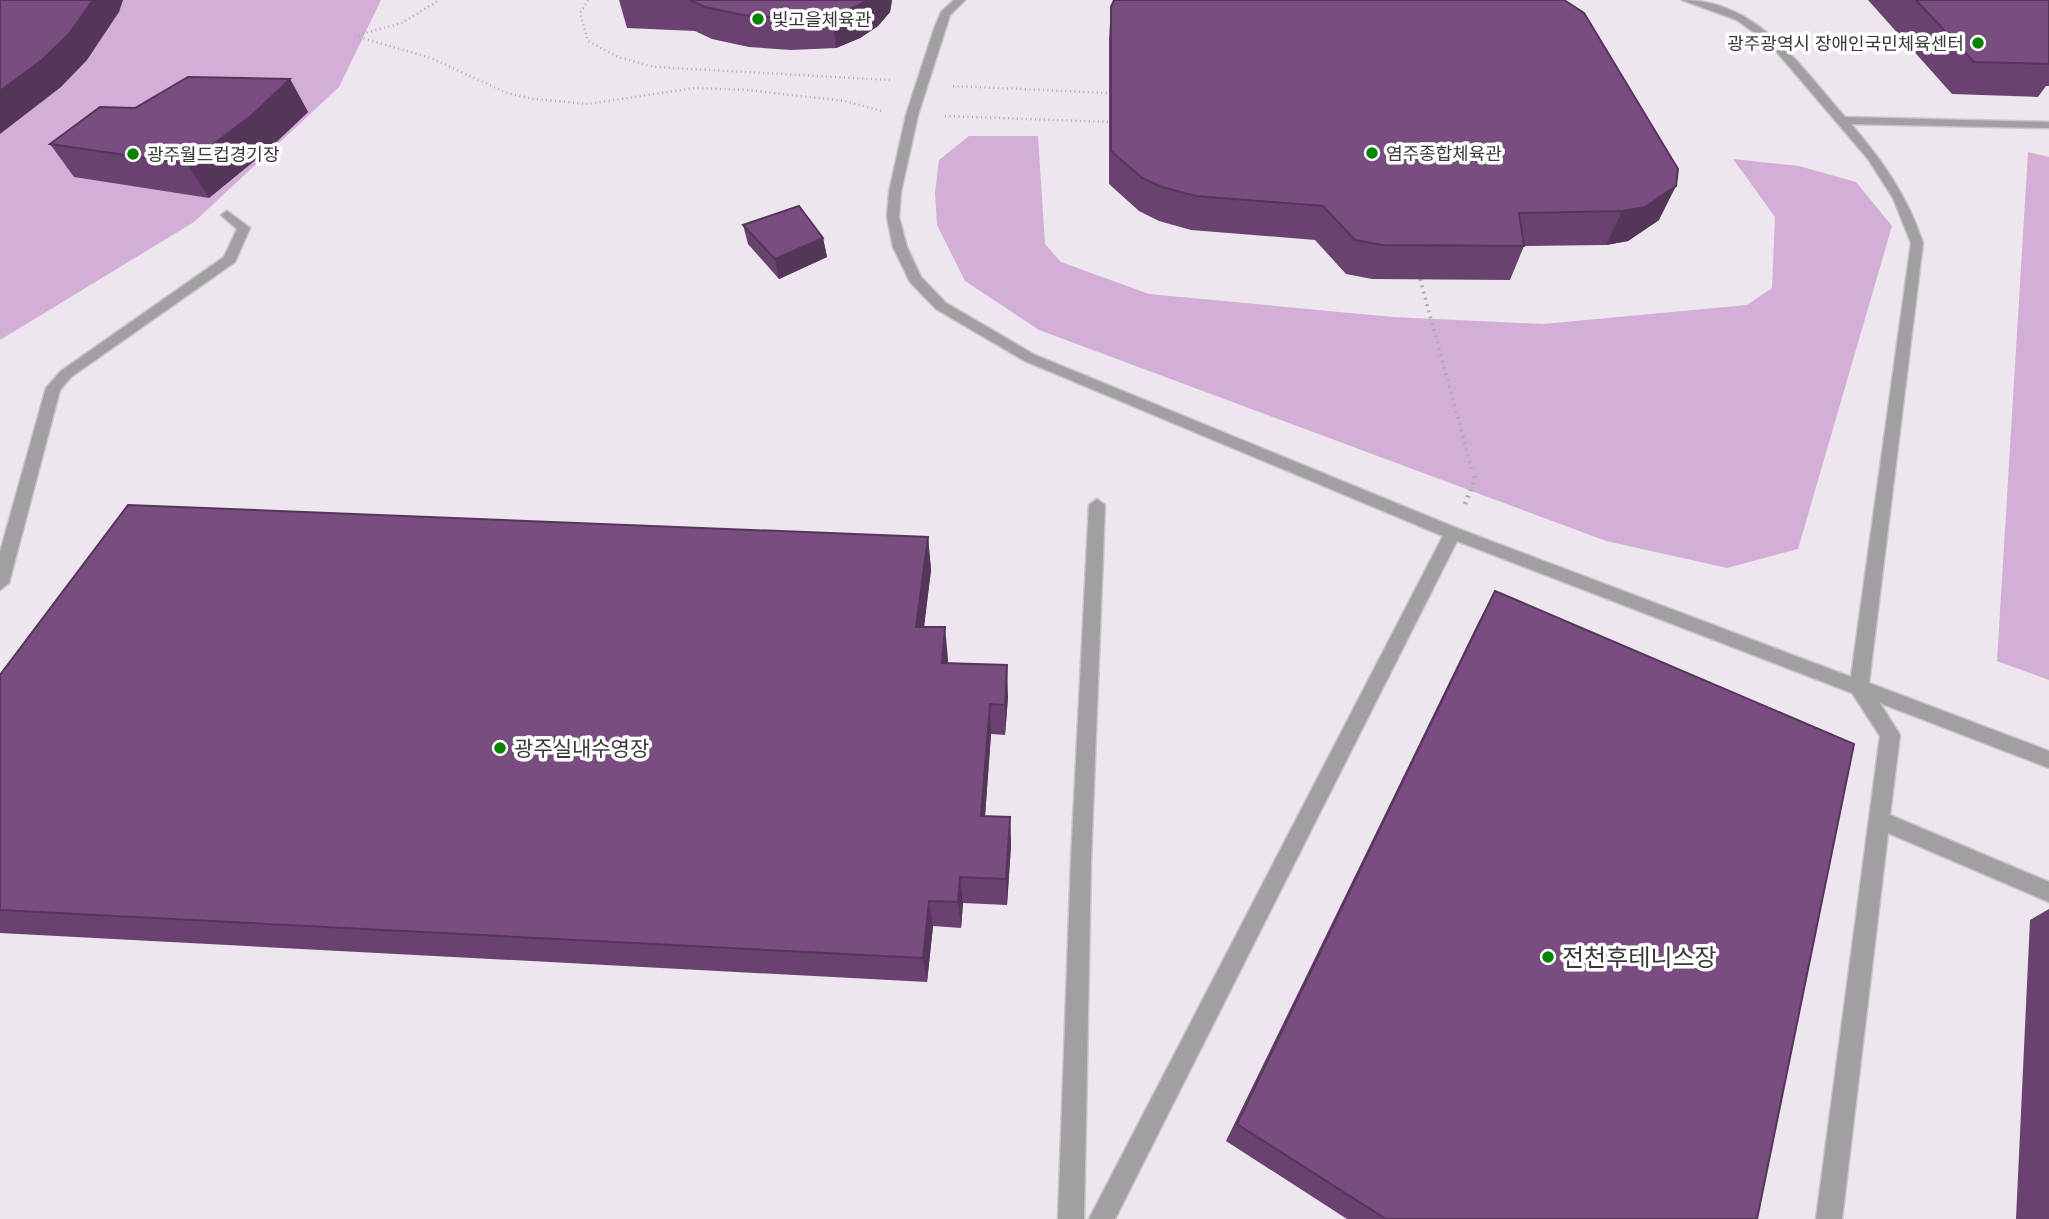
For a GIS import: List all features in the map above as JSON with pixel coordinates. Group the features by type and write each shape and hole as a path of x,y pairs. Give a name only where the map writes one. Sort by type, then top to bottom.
{"street":[{"path":"960,0 945,14 912,115 895,192 893,217 900,247 915,279 941,306 1030,358 1453,533 2049,760"},
{"path":"1686,0 1734,14 1768,36 1841,120 1888,181 1911,221 1917,243 1859,688 1890,735 1829,1219"},
{"path":"1841,120 2049,125"},
{"path":"0,583 53,388 66,374 230,259 244,228 227,215"},
{"path":"1071,1219 1080,860 1097,505"},
{"path":"1102,1219 1453,533"},
{"path":"1879,820 2049,892"}],"path":[{"path":"439,0 402,23 355,36 431,58 507,93 534,99 587,104 695,88 747,90 845,100 884,112 912,115 1110,122"},
{"path":"589,0 580,13 588,41 618,57 654,68 891,80"},
{"path":"939,116 946,85 1109,93"},
{"path":"1420,279 1475,479 1453,533"}],"shaded area":[{"name":"광주월드컵경기장","path":"0,0 381,0 339,87 194,222 0,340"},
{"path":"969,136 1038,136 1045,244 1061,262 1149,294 1393,317 1543,324 1747,305 1772,288 1775,217 1733,159 1799,166 1856,182 1892,226 1798,549 1727,568 1606,541 1039,330 965,281 937,225 935,193 939,160"},
{"path":"2028,152 2049,157 2049,680 1997,661"}],"building":[{"path":"0,0 93,0 69,34 42,60 0,91"},
{"path":"690,0 867,0 832,16 786,18 743,15 705,7"},
{"name":"염주종합체육관","path":"1114,0 1564,0 1584,13 1678,169 1676,186 1645,207 1622,211 1519,213 1524,246 1382,245 1355,240 1323,206 1196,196 1162,187 1142,178 1111,151 1111,7"},
{"path":"1916,0 2049,0 2049,64 1974,62"},
{"path":"188,77 290,79 252,115 187,164 50,144 100,107 135,108"},
{"path":"799,206 823,238 775,259 743,225"},
{"name":"광주실내수영장","path":"128,505 928,537 916,627 945,627 942,663 1007,665 1005,705 990,704 981,816 1010,817 1006,879 960,877 958,902 929,901 923,958 0,910 0,675"},
{"name":"전천후테니스장","path":"1495,591 1854,744 1757,1219 1386,1219 1237,1124"}],"place":[{"name":"빛고을체육관","path":"758,19"},
{"name":"광주광역시 장애인국민체육센터","path":"1978,43"},
{"name":"염주종합체육관","path":"1372,153"},
{"name":"광주월드컵경기장","path":"133,154"},
{"name":"광주실내수영장","path":"500,748"},
{"name":"전천후테니스장","path":"1548,957"}]}
